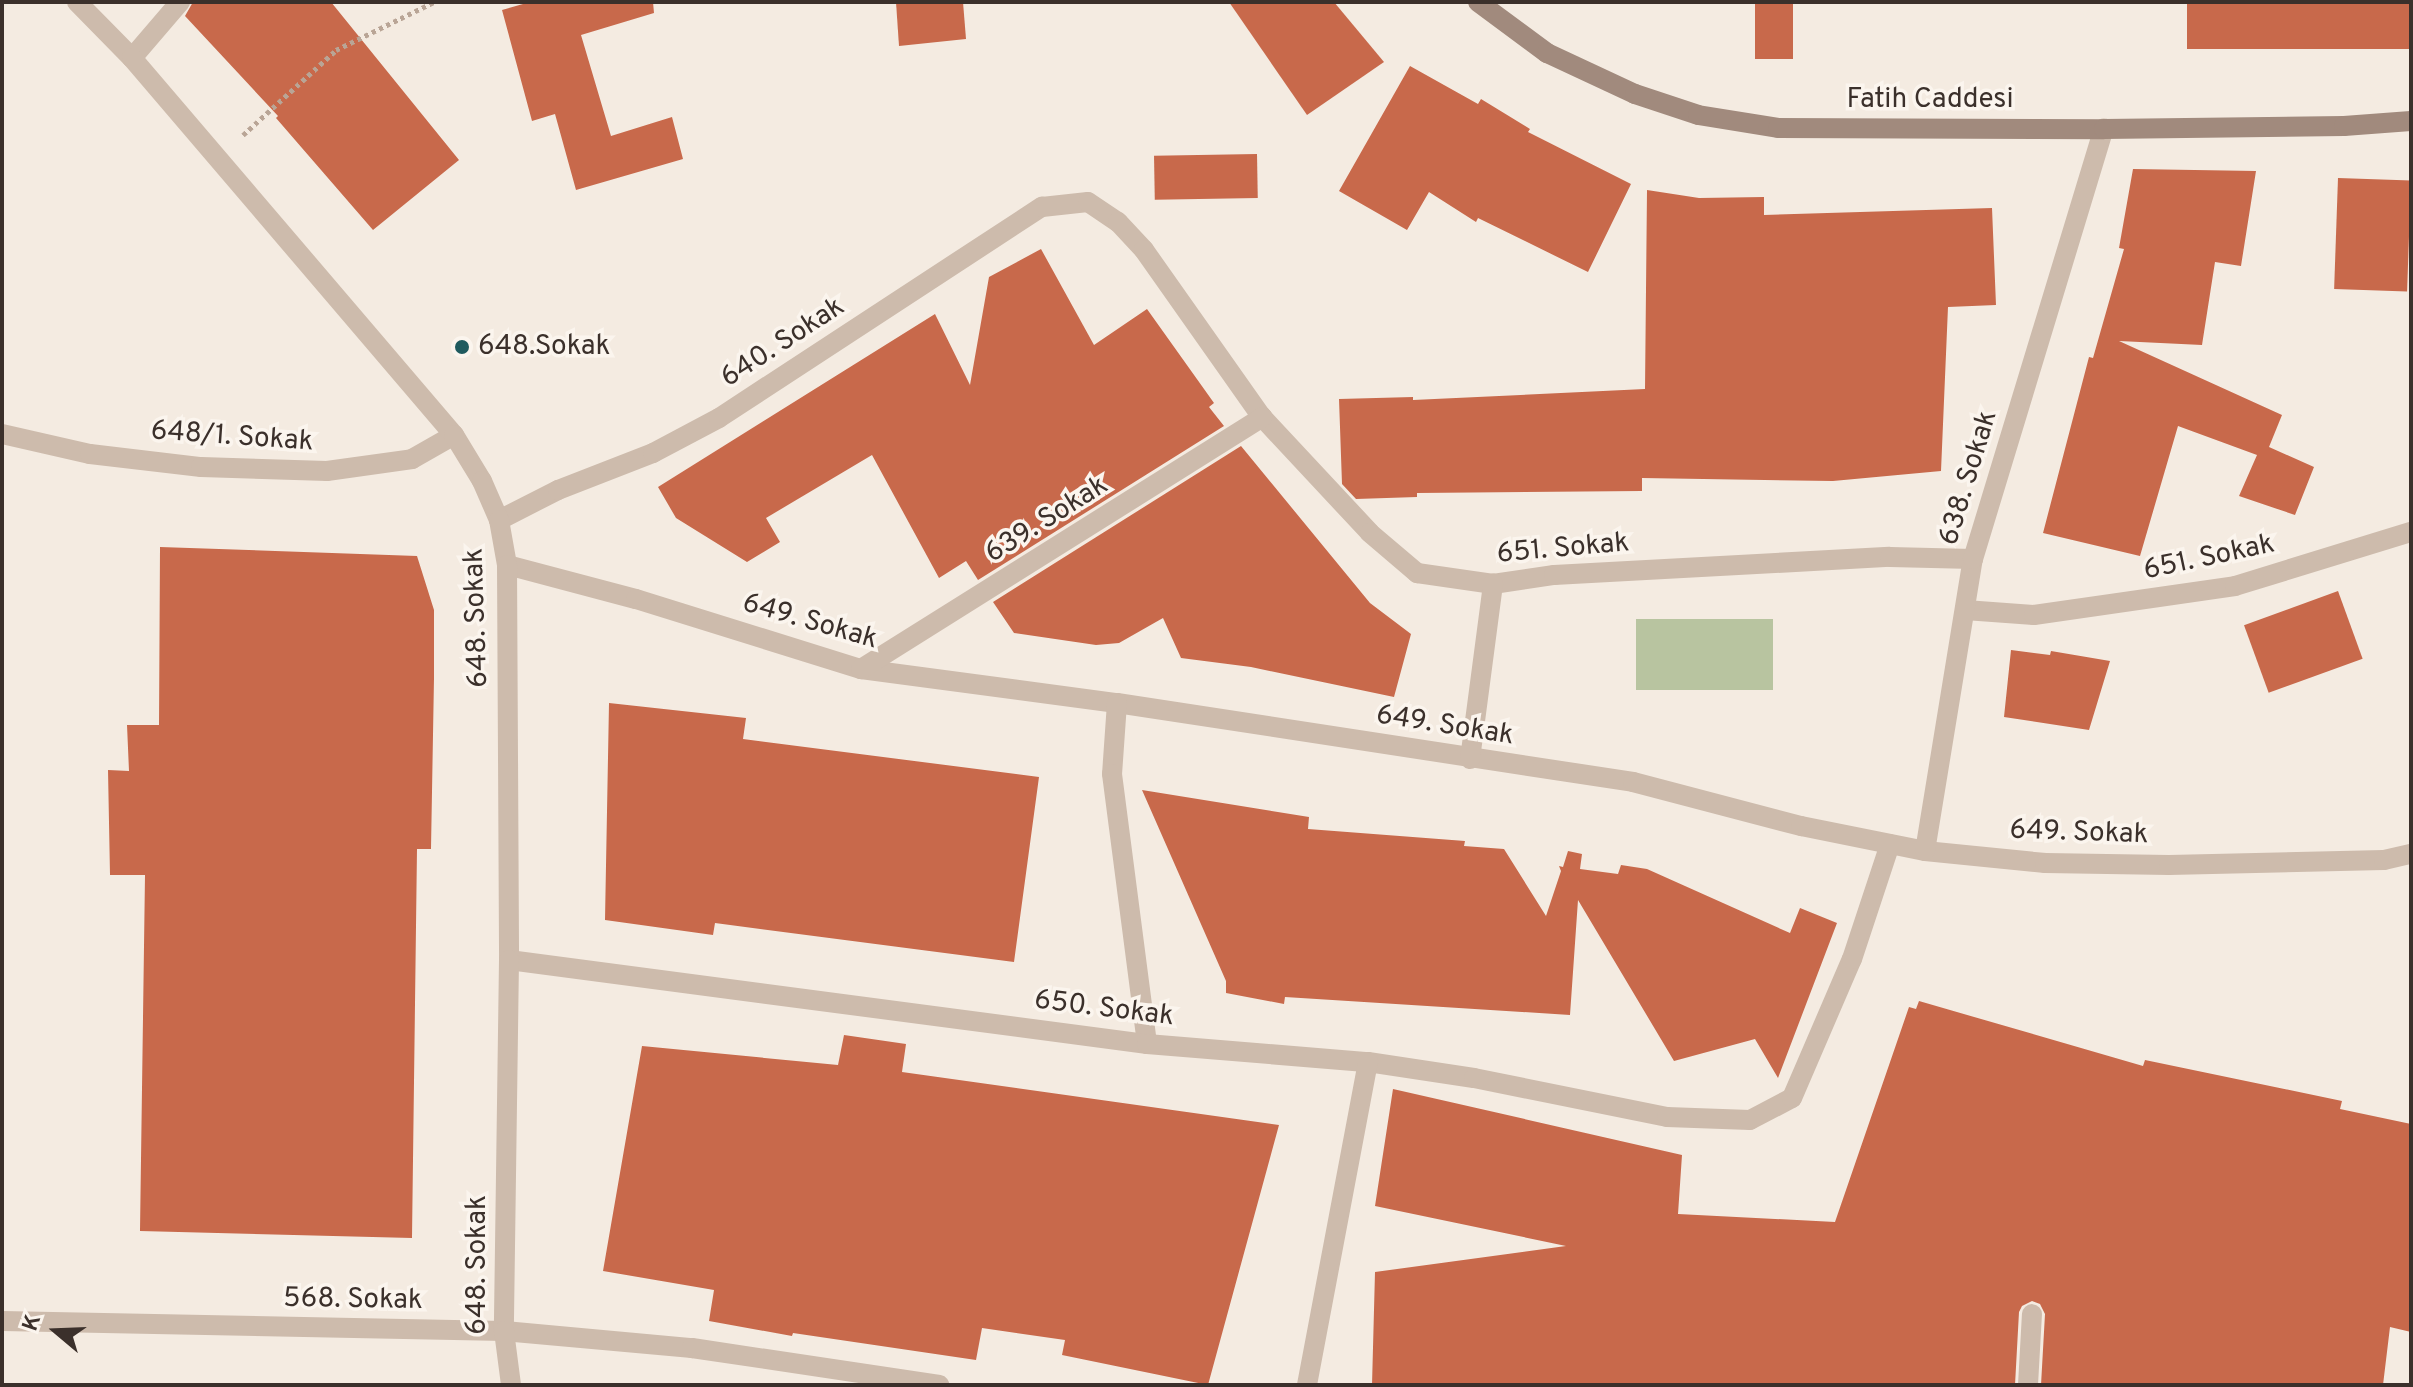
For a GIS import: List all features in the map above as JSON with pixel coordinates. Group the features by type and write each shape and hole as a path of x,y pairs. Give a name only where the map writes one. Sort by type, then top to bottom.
{"main road":[{"name":"Fatih Caddesi","path":"1478,2 1547,53 1635,94 1698,115 1778,128 2104,129 2344,126 2411,121"}],"street":[{"name":"648. Sokak","path":"77,2 132,58 454,435 482,481 499,520 507,565 509,960 504,1331 511,1385"},
{"path":"132,58 180,2"},
{"name":"638. Sokak","path":"1925,851 1973,559 2104,129"},
{"name":"651. Sokak","path":"1088,202 1118,222 1144,250 1262,417 1370,533 1417,573 1493,584 1554,575 1890,557 1973,559"},
{"name":"640. Sokak","path":"499,520 558,490 653,453 719,418 1042,207 1088,202"},
{"name":"639. Sokak","path":"861,669 1262,417"},
{"name":"648/1. Sokak","path":"2,434 90,454 154,461 327,471 412,459 454,435"},
{"name":"651. Sokak","path":"1965,610 2034,615 2235,586 2411,532"},
{"name":"649. Sokak","path":"507,565 636,599 861,669 1117,703 1633,782 1704,798 1801,826 1925,851 2045,863 2384,860 2411,854"},
{"path":"1470,759 1493,584"},
{"path":"1117,703 1112,774 1147,1044"},
{"name":"650. Sokak","path":"509,960 1147,1044 1368,1062 1474,1078 1667,1117 1750,1120 1792,1098 1852,959 1890,844"},
{"name":"649. Sokak","path":"2384,860 2411,868"},
{"path":"1307,1385 1368,1062"},
{"path":"2028,1385 2032,1314"},
{"name":"568. Sokak","path":"2,1321 504,1331 692,1348 939,1385"}],"path":[{"path":"217,158 336,50 434,2"}],"green space":[{"path":"1636,619 1773,619 1773,690 1636,690"}],"building":[{"path":"193,2 331,2 459,160 373,230 276,118 278,116 185,16"},
{"path":"530,2 653,2 654,13 581,35 611,136 672,117 683,159 576,190 555,114 532,121 502,10"},
{"path":"896,2 963,2 966,39 899,46"},
{"path":"1229,2 1334,2 1384,62 1307,115"},
{"path":"1755,2 1793,2 1793,59 1755,59"},
{"path":"2187,2 2411,2 2411,49 2187,49"},
{"path":"1410,66 1478,104 1481,99 1530,129 1528,132 1631,184 1588,272 1478,218 1476,222 1429,192 1407,230 1339,191"},
{"path":"1257,154 1258,198 1155,200 1154,156"},
{"path":"2133,169 2256,171 2241,266 2215,262 2202,345 2119,341 2282,415 2269,447 2314,467 2295,515 2239,496 2257,455 2178,426 2140,556 2043,533 2089,357 2093,358 2124,249 2119,248"},
{"path":"2338,178 2411,181 2407,291 2334,289"},
{"path":"1647,190 1699,198 1764,197 1764,215 1992,208 1996,305 1948,307 1941,471 1833,481 1642,478 1642,491 1417,493 1417,497 1356,499 1342,484 1339,399 1413,397 1413,400 1645,389"},
{"path":"1041,249 1094,345 1147,309 1214,403 1209,407 1224,426 978,580 966,561 939,578 872,455 766,518 780,542 747,562 676,518 658,487 935,314 970,385 989,277"},
{"path":"1241,446 1370,603 1411,634 1394,697 1251,667 1181,658 1163,618 1119,643 1096,645 1014,633 993,602"},
{"path":"160,547 417,556 434,610 434,678 431,849 417,849 412,1238 140,1231 145,875 110,875 108,770 129,771 127,725 159,725"},
{"path":"2338,591 2363,659 2269,693 2244,625"},
{"path":"2011,650 2050,655 2051,651 2110,661 2089,730 2004,717"},
{"path":"609,703 746,718 743,739 1039,777 1014,962 715,923 713,935 605,920"},
{"path":"1142,790 1309,817 1308,829 1465,841 1464,846 1504,849 1546,916 1561,871 1559,866 1563,867 1568,851 1582,854 1580,869 1618,874 1621,865 1647,869 1790,933 1800,908 1837,923 1778,1078 1755,1039 1674,1061 1578,900 1570,1015 1285,997 1284,1004 1226,993 1226,981"},
{"path":"1919,1001 2143,1066 2145,1060 2342,1101 2340,1109 2411,1124 2411,1332 2390,1327 2383,1385 2041,1385 2045,1314 2040,1304 2032,1301 2022,1306 2019,1312 2015,1385 1372,1385 1375,1272 1566,1246 1375,1206 1393,1089 1682,1155 1678,1214 1835,1222 1909,1007 1916,1009"},
{"path":"844,1035 906,1044 902,1072 1279,1125 1208,1385 1062,1355 1065,1340 982,1328 976,1360 793,1333 792,1336 709,1321 714,1290 603,1271 642,1046 838,1065"}],"place":[{"name":"648.Sokak","path":"462,347"}]}
